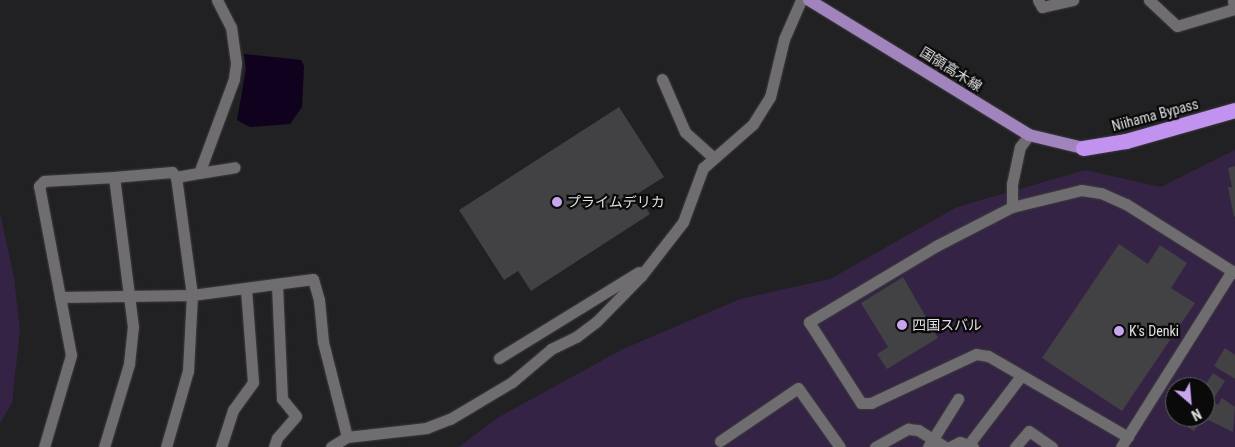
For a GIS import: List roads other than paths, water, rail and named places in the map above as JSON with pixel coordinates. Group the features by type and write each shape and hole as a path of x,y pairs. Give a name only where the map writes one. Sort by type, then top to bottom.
{"highway":[{"name":"Niihama Bypass","path":"1083,148 1126,141 1235,110"}],"main road":[{"name":"国領高木線","path":"809,0 1029,135 1083,148"}],"street":[{"path":"199,173 234,78 236,64 231,27 217,0"},
{"path":"331,447 347,437 426,428 494,394 551,349 576,337 596,322 651,264 683,222 703,168 712,156 753,124 770,98 784,39 801,0"},
{"path":"1038,0 1042,7 1073,0"},
{"path":"1149,0 1177,26 1234,10 1234,0"},
{"path":"662,79 685,132 712,156"},
{"path":"1012,208 1012,184 1020,147 1029,135"},
{"path":"176,177 235,167"},
{"path":"44,447 71,355 39,186 44,181 172,172 176,177 192,295 188,371 166,447"},
{"path":"104,447 129,364 133,327 131,297 114,177"},
{"path":"1081,190 1101,193 1126,204 1234,272 1125,442 1022,376 988,356 976,354 871,403 861,403 809,322 936,246 1012,208 1081,190"},
{"path":"499,358 651,264"},
{"path":"60,297 192,295 277,286 313,279 319,300 323,342 347,437"},
{"path":"274,447 277,438 296,416 282,399 277,286"},
{"path":"222,447 232,410 253,382 246,290"},
{"path":"950,447 960,442 971,446 1022,376"},
{"path":"720,440 798,388 840,447"},
{"path":"931,443 958,399"},
{"path":"875,447 908,429 918,430 931,443 945,447"},
{"path":"1015,447 1028,431 1052,447"}],"place":[{"name":"プライムデリカ","path":"557,202"},
{"name":"四国スバル","path":"902,325"},
{"name":"K's Denki","path":"1119,331"}]}
